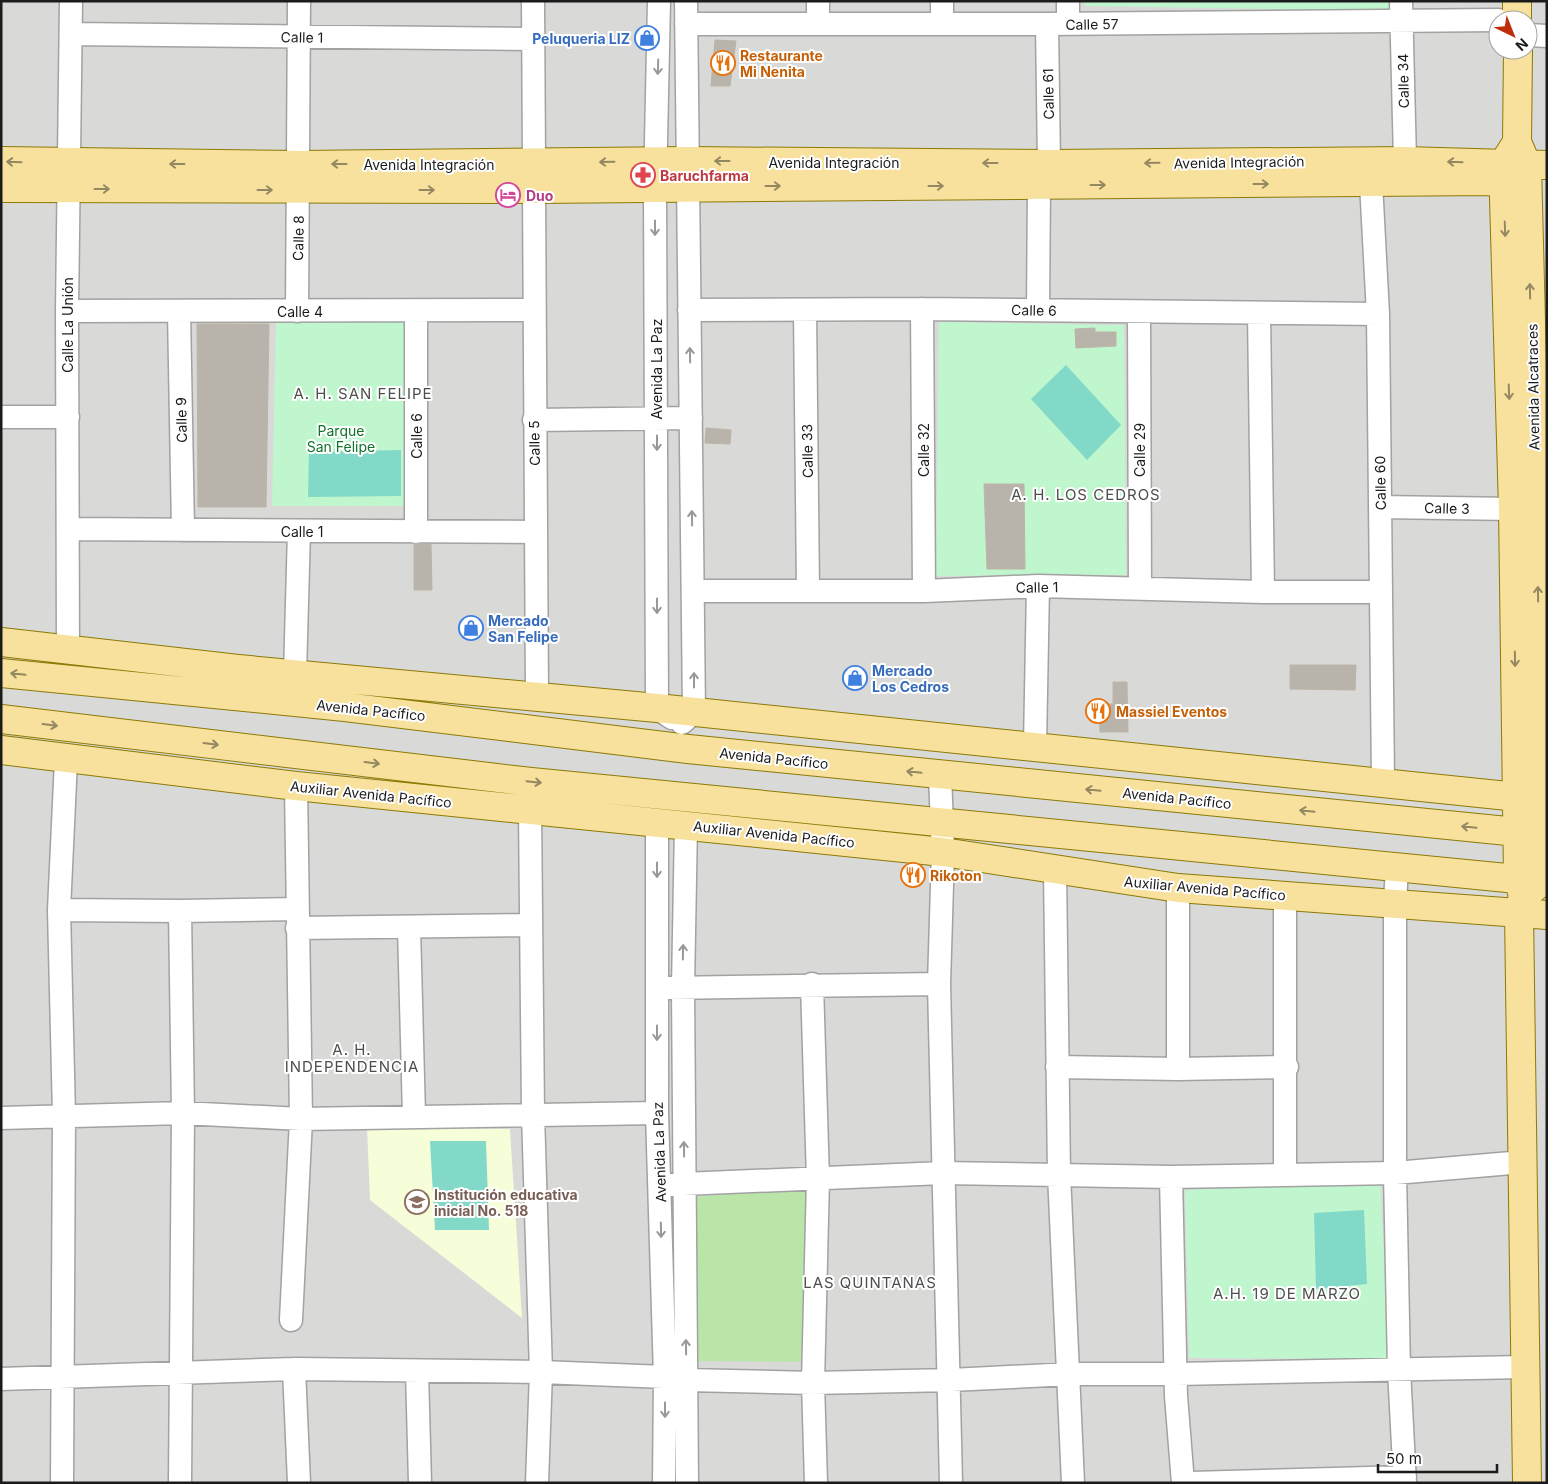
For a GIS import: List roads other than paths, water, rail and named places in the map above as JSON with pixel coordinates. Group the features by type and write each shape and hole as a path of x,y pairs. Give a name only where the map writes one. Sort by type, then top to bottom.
{"main road":[{"path":"1519,60 1525,169 1536,799 1536,834 1530,890 1522,1162 1524,1367 1528,1483"},
{"name":"Avenida Integración","path":"1,161 70,176 655,175 687,162 1044,175 1405,161 1525,169"},
{"path":"1044,175 1371,184 1525,169"},
{"path":"1,188 70,176"},
{"path":"1,642 295,674 657,708 688,728 1035,746 1536,799"},
{"name":"Avenida Pacífico","path":"1,673 364,709 688,728 940,775 1536,834"},
{"path":"1,719 531,782 1398,867 1530,890"},
{"name":"Auxiliar Avenida Pacífico","path":"1,750 66,760 296,786 686,824 943,852 1178,888 1395,903 1530,890 1547,915"}],"street":[{"name":"Calle La Unión","path":"68,650 69,529 66,311 70,176 71,1"},
{"path":"299,1 299,177"},
{"name":"Calle 5","path":"534,1 533,310 537,696"},
{"name":"Avenida La Paz","path":"657,708 655,175 659,1"},
{"path":"686,1 694,591 688,728"},
{"path":"818,1 818,24"},
{"path":"942,1 942,24"},
{"name":"Calle 61","path":"1038,310 1044,175 1057,24 1068,1"},
{"name":"Calle 57","path":"686,24 1057,24 1402,11 1488,19"},
{"name":"Calle 34","path":"1402,11 1405,161"},
{"name":"Calle 1","path":"71,34 533,39"},
{"name":"Calle 8","path":"298,311 299,177"},
{"name":"Calle 60","path":"1371,184 1378,314 1383,782"},
{"name":"Calle 6","path":"689,310 922,309 1139,313 1378,314"},
{"name":"Calle 32","path":"922,309 924,591"},
{"name":"Calle 4","path":"66,311 533,310"},
{"name":"Calle 33","path":"805,310 808,591"},
{"name":"Calle 9","path":"179,311 183,530"},
{"name":"Calle 6","path":"416,311 416,532"},
{"name":"Calle 29","path":"1139,313 1140,588"},
{"path":"1259,314 1263,592"},
{"path":"1,417 68,417"},
{"path":"534,420 691,418"},
{"name":"Calle 3","path":"1380,507 1532,509"},
{"name":"Calle 1","path":"69,529 535,532"},
{"path":"295,674 299,531"},
{"name":"Calle 1","path":"694,591 924,591 1038,586 1263,592 1381,592"},
{"path":"1035,746 1038,586"},
{"path":"62,1483 64,1115 59,910 66,760"},
{"path":"940,775 943,852 939,984 942,1173 952,1483"},
{"path":"291,1320 301,1119 296,786"},
{"path":"530,810 532,1114 541,1372 537,1483"},
{"name":"Avenida La Paz","path":"657,822 657,1113 664,1377 664,1483"},
{"path":"686,824 683,988 687,1483"},
{"path":"1191,1483 1405,1480 1399,1370 1395,1173 1395,903 1398,867"},
{"path":"1055,870 1059,1174 1070,1374 1073,1483"},
{"path":"1178,888 1178,1069"},
{"path":"1285,896 1285,1175"},
{"path":"59,910 180,912 409,927 530,925"},
{"path":"180,912 183,1113 180,1483"},
{"path":"409,927 414,1116"},
{"path":"657,988 812,984 939,984"},
{"path":"812,984 818,1178 813,1383 816,1483"},
{"path":"1057,1067 1178,1069 1286,1067"},
{"path":"1,1118 183,1113 301,1119 657,1113"},
{"path":"660,1185 942,1173 1171,1177 1395,1173 1522,1162"},
{"path":"1171,1177 1177,1374 1176,1396 1182,1483"},
{"path":"1,1379 294,1370 541,1372 664,1377 687,1380 813,1383 950,1380 1070,1374 1177,1374 1524,1367"},
{"path":"294,1370 299,1483"},
{"path":"417,1371 420,1483"}],"place":[{"name":"Peluqueria LIZ","path":"647,38"},
{"name":"Restaurante Mi Nenita","path":"723,63"},
{"name":"Baruchfarma","path":"643,175"},
{"name":"Duo","path":"508,195"},
{"name":"Mercado San Felipe","path":"471,628"},
{"name":"Mercado Los Cedros","path":"855,678"},
{"name":"Massiel Eventos","path":"1098,711"},
{"name":"Rikoton","path":"913,875"},
{"name":"Institución educativa inicial No. 518","path":"417,1202"}],"district":[{"name":"A. H. SAN FELIPE","path":"363,393"},
{"name":"A. H. LOS CEDROS","path":"1086,494"},
{"name":"A. H. INDEPENDENCIA","path":"352,1058"},
{"name":"LAS QUINTANAS","path":"870,1282"},
{"name":"A.H. 19 DE MARZO","path":"1287,1293"}],"park label":[{"name":"Parque San Felipe","path":"341,438"}]}
